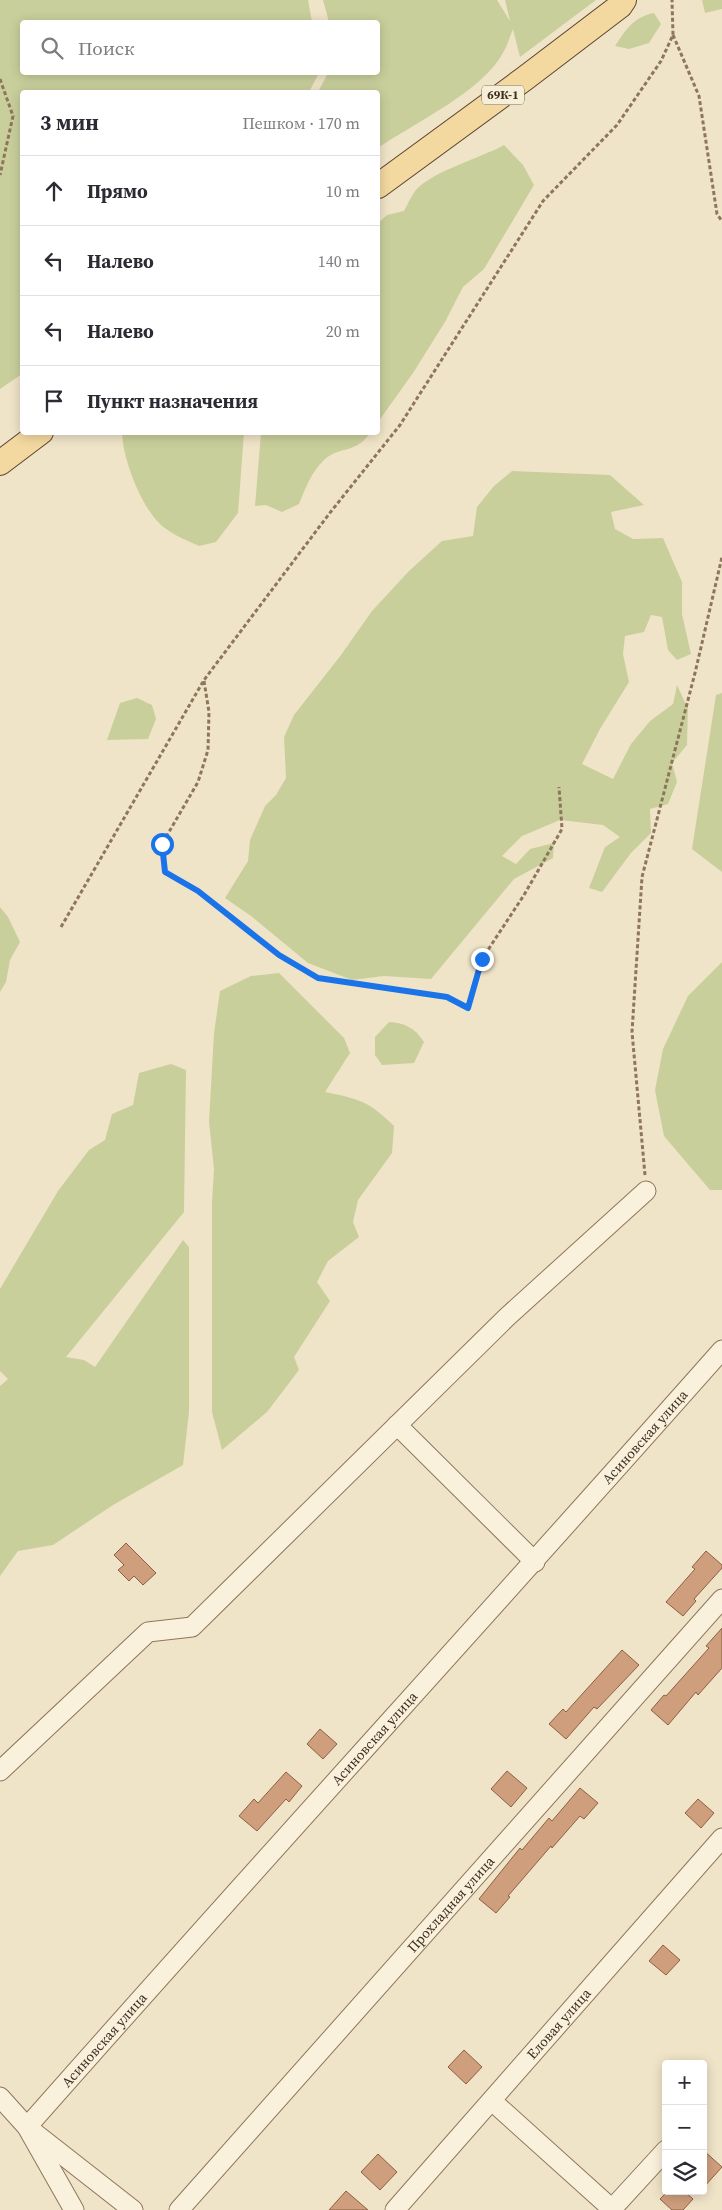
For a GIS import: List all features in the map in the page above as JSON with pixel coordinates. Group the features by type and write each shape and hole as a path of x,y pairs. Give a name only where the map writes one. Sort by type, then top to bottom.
{"main road":[{"name":"69К-1","path":"380,185 524,80 624,2"},
{"path":"0,463 37,435"}],"street":[{"path":"0,1771 148,1632 192,1627 507,1317 646,1191"},
{"name":"Асиновская улица","path":"27,2127 157,1980 535,1562 722,1350"},
{"path":"398,1425 535,1562"},
{"name":"Прохладная улица","path":"178,2210 722,1599"},
{"name":"Еловая улица","path":"395,2210 722,1838"},
{"path":"0,2097 27,2127 133,2210"},
{"path":"492,2101 612,2209 662,2154"},
{"path":"27,2127 74,2210"}],"path":[{"path":"672,0 673,34 699,96 717,214 722,221"},
{"path":"61,927 204,680 329,514 400,425 543,202 618,125 661,61 673,34"},
{"path":"0,79 13,116 0,175"},
{"path":"646,1191 632,1032 642,877 695,672 722,556"},
{"path":"204,680 209,712 208,750 198,782 162,844 165,872 198,891 279,955 318,978 447,997 468,1008 482,959 524,895 562,829 559,787"}],"green space":[{"path":"0,0 308,0 312,20 20,20 20,75 318,75 310,90 20,90 20,375 0,389"},
{"path":"323,0 497,0 510,21 505,0 596,0 520,57 513,29 504,51 481,80 447,105 380,147 380,90 319,90 327,75 380,75 380,20 328,20"},
{"path":"702,0 722,0 722,9 705,13"},
{"path":"654,13 661,24 649,43 629,49 615,46 631,25 641,17"},
{"path":"504,145 523,165 534,185 484,269 463,287 445,322 413,373 380,419 380,221 387,215 404,211 415,191 433,177"},
{"path":"122,435 244,435 238,513 216,542 199,546 172,533 158,522 151,514 139,492 129,468"},
{"path":"261,435 369,435 359,444 324,460 312,475 299,504 282,512 266,505 255,506"},
{"path":"512,471 610,475 644,505 611,512 615,529 633,539 663,538 682,582 682,614 691,654 677,660 668,650 662,617 651,615 644,632 625,636 623,654 629,682 600,729 582,764 613,779 631,744 650,721 673,704 677,685 688,709 687,745 672,763 677,782 668,804 650,809 651,833 631,853 602,892 589,888 605,847 620,837 603,825 560,820 522,836 502,856 516,864 530,849 554,843 553,858 514,879 431,979 384,976 352,980 308,963 251,916 225,898 248,861 250,840 265,806 276,795 286,778 284,737 294,715 341,655 372,611 409,571 442,541 473,536 477,507 494,486"},
{"path":"722,693 722,872 692,849 716,695"},
{"path":"137,698 152,705 156,719 148,739 107,740 120,703"},
{"path":"0,907 8,917 20,942 10,960 6,982 0,992"},
{"path":"722,962 722,1190 710,1190 664,1136 655,1090 663,1049 688,996"},
{"path":"279,973 344,1038 350,1053 325,1092 363,1102 394,1126 392,1153 358,1200 353,1222 359,1237 328,1261 317,1282 330,1301 294,1357 299,1370 267,1412 222,1450 212,1412 212,1202 214,1169 209,1122 214,1033 220,991 251,976"},
{"path":"389,1022 409,1027 424,1042 414,1063 382,1065 375,1055 375,1037"},
{"path":"171,1064 186,1070 184,1212 66,1357 84,1360 95,1367 183,1240 189,1247 189,1412 183,1465 113,1505 53,1545 18,1551 0,1576 0,1386 8,1379 0,1371 0,1289 58,1191 89,1150 105,1140 112,1114 133,1105 139,1073"}],"building":[{"path":"126,1543 156,1573 143,1585 134,1576 129,1581 118,1570 124,1565 114,1555"},
{"path":"706,1551 722,1565 722,1568 694,1599 696,1601 683,1616 666,1602 695,1569 692,1567"},
{"path":"722,1628 722,1668 698,1695 696,1692 668,1725 651,1710 709,1648 706,1646"},
{"path":"622,1650 639,1665 597,1709 594,1707 566,1739 549,1724 563,1709 566,1712"},
{"path":"320,1729 337,1744 323,1759 307,1744"},
{"path":"507,1771 527,1788 511,1807 491,1789"},
{"path":"286,1772 302,1786 289,1802 286,1799 257,1831 239,1816 254,1799 258,1803"},
{"path":"580,1788 598,1803 584,1819 580,1816 552,1848 551,1846 508,1896 510,1897 496,1913 479,1899 520,1848 522,1850 549,1818 552,1821"},
{"path":"698,1799 714,1813 701,1828 685,1813"},
{"path":"663,1945 680,1960 666,1975 649,1961"},
{"path":"464,2050 482,2067 466,2084 448,2067"},
{"path":"378,2154 397,2172 380,2190 361,2172"},
{"path":"707,2154 722,2167 707,2184"},
{"path":"346,2191 368,2210 329,2210"},
{"path":"664,2195 688,2195 693,2199 683,2210 672,2210 660,2199"}],"route":[{"path":"162,844 165,872 198,891 279,955 318,978 447,997 468,1008 482,959"}]}
